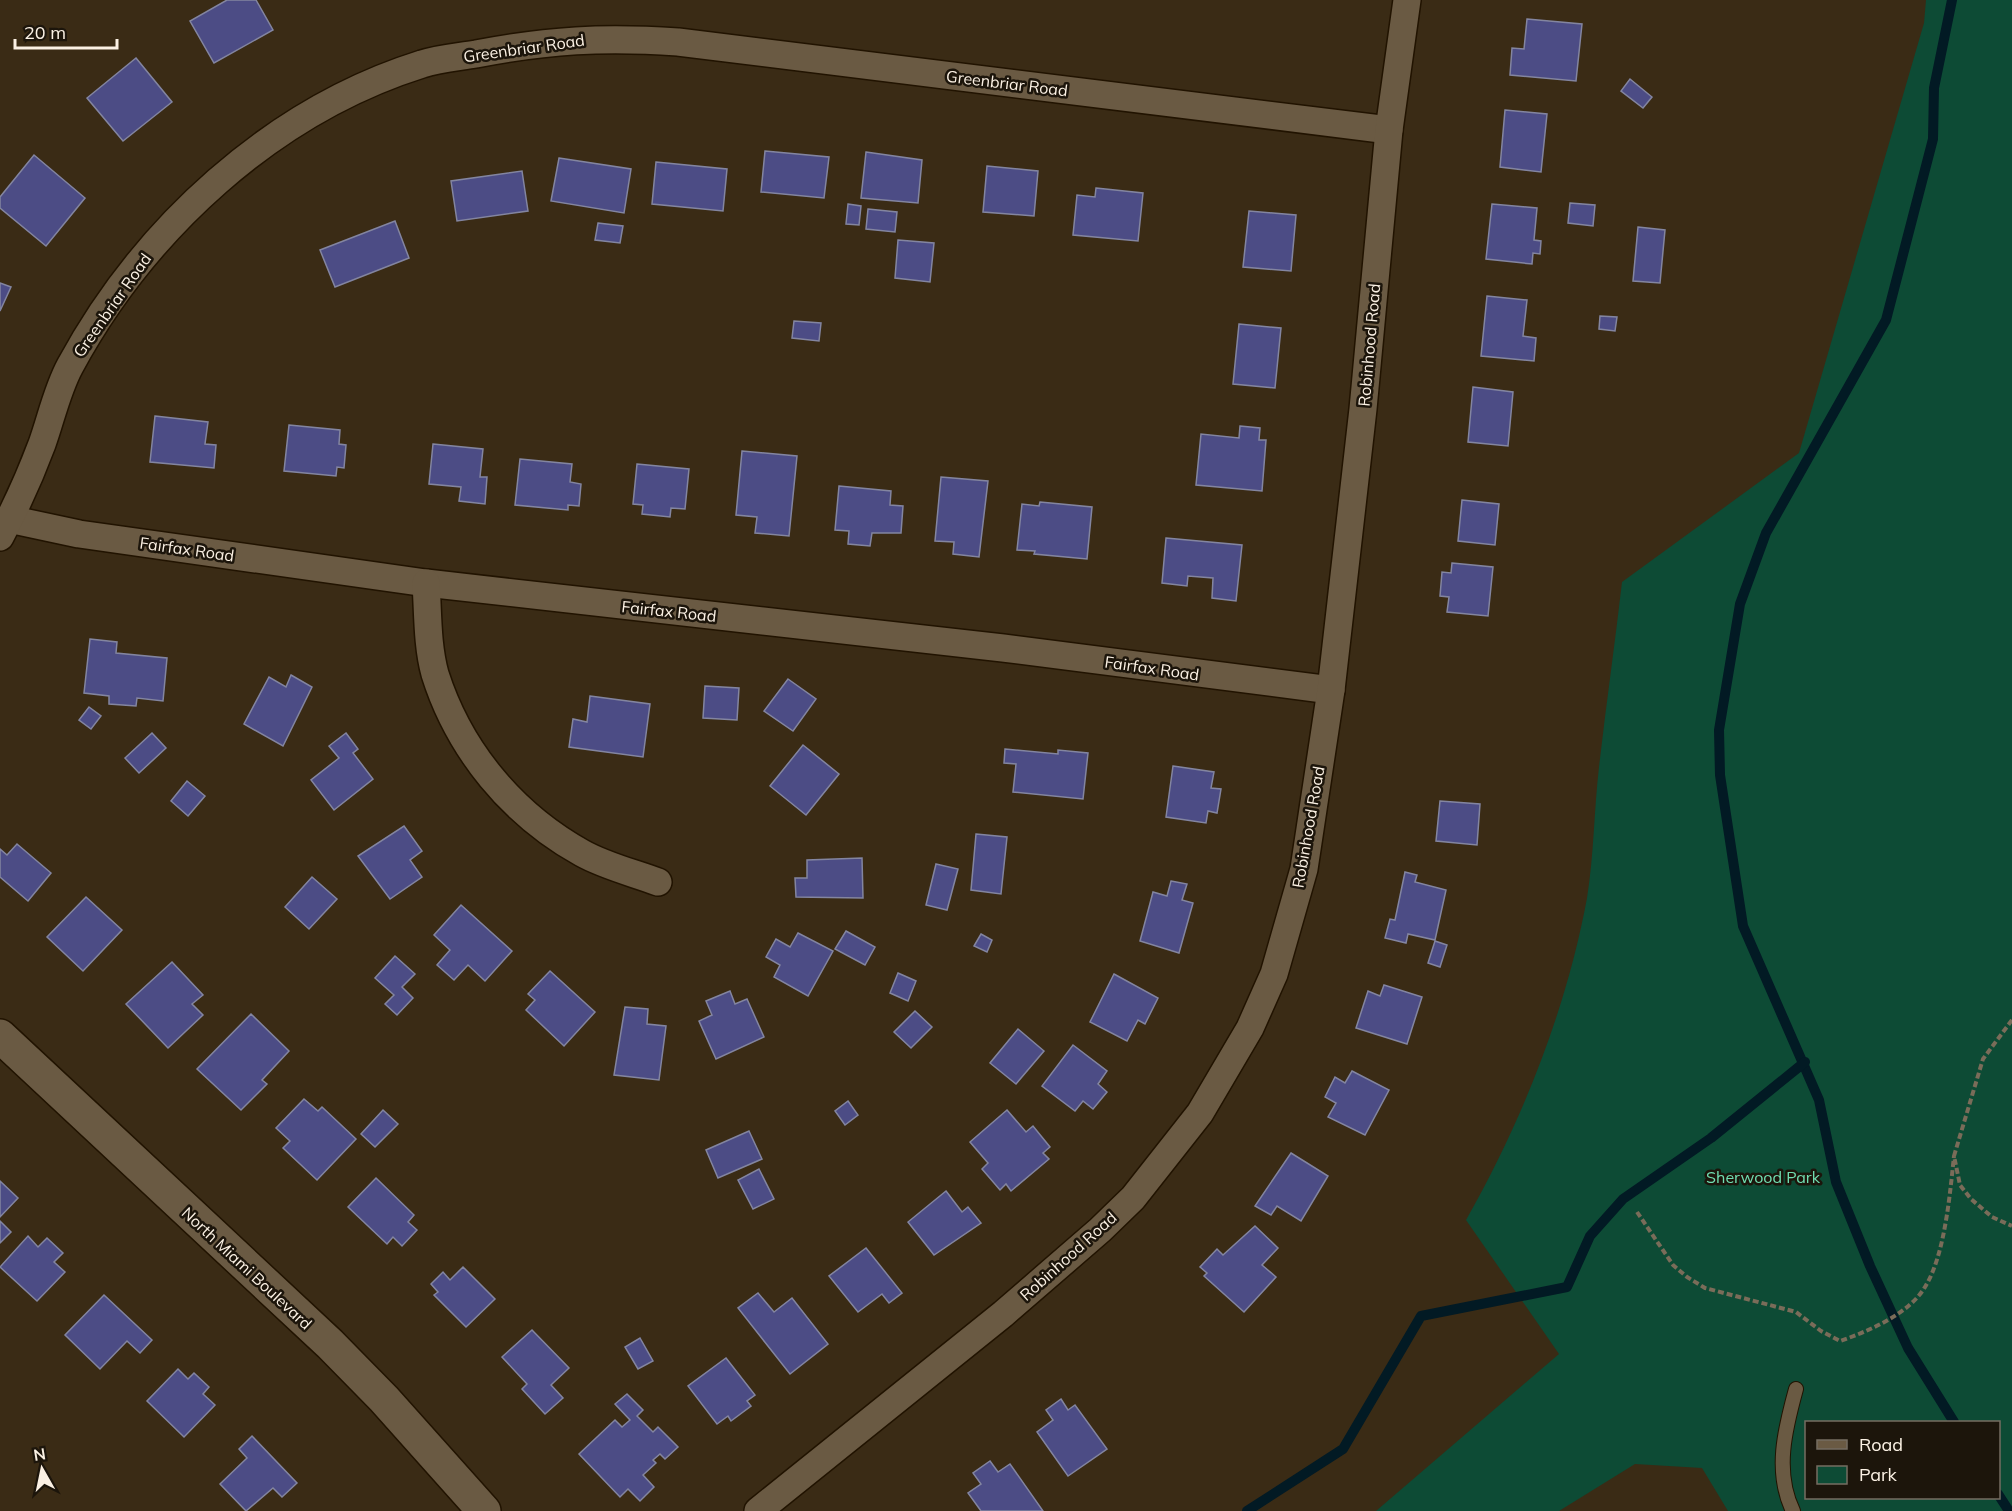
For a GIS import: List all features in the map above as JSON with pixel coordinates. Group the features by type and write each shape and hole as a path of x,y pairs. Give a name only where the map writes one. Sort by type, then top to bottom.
{"main road":[{"name":"North Miami Boulevard","path":"0,1036 330,1344 384,1399 483,1511"}],"street":[{"name":"Robinhood Road","path":"758,1511 994,1321 1100,1230 1133,1198 1200,1113 1250,1028 1274,974 1304,869 1331,690 1363,409 1389,130 1407,0"},
{"name":"Greenbriar Road","path":"5,528 41,446 68,368 134,267 171,226 225,175 303,116 363,86 423,63 531,43 589,38 678,42 1389,130"},
{"name":"Fairfax Road","path":"5,528 79,534 426,583 1003,648 1331,690"},
{"path":"426,583 429,639 435,674 453,717 474,755 500,790 536,822 583,854 658,882"}],"lane":[{"path":"1793,1511 1783,1492 1784,1434 1796,1389"}],"path":[{"path":"1637,1212 1673,1265 1705,1288 1796,1312 1821,1332 1840,1341 1864,1333 1912,1303 1926,1287 1948,1209 1954,1156 1983,1059 2012,1020"},
{"path":"1954,1156 1960,1185 1971,1199 1992,1217 2012,1226"}],"green space":[{"name":"Sherwood Park","path":"1926,0 2012,0 2012,1511 1728,1511 1702,1468 1635,1464 1559,1511 1376,1511 1559,1354 1466,1220 1506,1144 1540,1064 1578,940 1589,882 1599,767 1622,582 1799,453 1924,23"}],"building":[{"path":"227,0 256,0 273,30 214,63 190,21"},
{"path":"1527,19 1582,24 1576,81 1510,75 1512,48 1524,49"},
{"path":"136,58 172,102 123,141 87,98"},
{"path":"1630,79 1652,97 1643,108 1621,91"},
{"path":"1505,110 1547,114 1541,172 1500,167"},
{"path":"765,151 829,157 824,198 761,192"},
{"path":"866,152 922,160 918,203 861,198"},
{"path":"34,155 85,198 46,246 0,208 0,197"},
{"path":"559,158 631,169 624,213 551,201"},
{"path":"656,162 727,169 723,211 652,204"},
{"path":"987,166 1038,171 1034,216 983,212"},
{"path":"522,171 528,211 457,221 451,181"},
{"path":"1096,188 1143,193 1138,241 1073,235 1077,195 1095,197"},
{"path":"1570,203 1595,205 1593,226 1568,223"},
{"path":"848,204 861,206 859,225 846,224"},
{"path":"1492,204 1537,208 1534,240 1541,241 1540,254 1533,253 1532,264 1486,259"},
{"path":"868,209 897,212 895,232 866,229"},
{"path":"1249,211 1296,215 1291,271 1243,267"},
{"path":"395,221 409,258 335,287 320,250"},
{"path":"598,223 623,226 620,243 595,240"},
{"path":"1638,227 1665,230 1660,283 1633,281"},
{"path":"898,240 934,243 930,282 895,278"},
{"path":"0,283 11,287 0,311"},
{"path":"1487,296 1527,300 1523,336 1536,338 1534,361 1481,356"},
{"path":"1600,316 1617,317 1615,331 1599,329"},
{"path":"794,321 821,323 819,341 792,338"},
{"path":"1239,324 1281,328 1275,388 1233,384"},
{"path":"1473,387 1513,392 1508,446 1468,442"},
{"path":"155,416 208,422 205,444 216,445 214,468 150,462"},
{"path":"289,425 340,430 339,444 346,445 344,468 337,467 336,476 284,471"},
{"path":"1240,426 1260,428 1259,440 1266,440 1262,491 1196,485 1201,434 1239,438"},
{"path":"433,444 483,449 480,477 487,477 485,504 459,501 461,487 429,484"},
{"path":"742,451 797,456 789,536 755,533 757,517 736,515"},
{"path":"520,459 572,464 570,482 581,484 579,506 568,505 568,510 515,505"},
{"path":"637,464 689,469 685,509 671,508 670,517 642,514 643,505 633,504"},
{"path":"941,477 988,481 979,557 953,554 954,542 935,541"},
{"path":"839,486 891,491 890,505 903,506 901,533 872,533 870,546 848,544 849,531 835,530"},
{"path":"1462,500 1499,504 1495,545 1458,541"},
{"path":"1040,502 1092,507 1087,559 1017,550 1022,504 1039,506"},
{"path":"1166,538 1242,545 1236,601 1212,598 1213,578 1188,576 1187,586 1162,583"},
{"path":"1452,563 1493,567 1488,616 1447,612 1449,597 1440,596 1442,572 1451,573"},
{"path":"90,639 117,642 116,653 167,658 163,701 137,698 136,706 109,704 109,696 84,693"},
{"path":"291,675 312,687 283,746 244,724 269,677 286,687"},
{"path":"788,679 816,699 793,731 764,711"},
{"path":"705,686 739,688 737,720 703,718"},
{"path":"590,696 650,704 643,757 569,747 573,719 587,722"},
{"path":"89,707 101,716 91,729 79,720"},
{"path":"152,733 166,748 139,773 125,758"},
{"path":"346,733 358,749 353,753 373,779 334,810 311,780 339,758 329,746"},
{"path":"803,745 839,774 806,815 770,786"},
{"path":"1005,749 1058,754 1058,750 1088,753 1083,799 1013,792 1016,764 1004,763"},
{"path":"1173,766 1214,772 1211,788 1221,789 1217,813 1208,811 1206,823 1166,817"},
{"path":"187,781 205,796 188,816 171,801"},
{"path":"1440,801 1480,804 1477,845 1436,841"},
{"path":"404,826 422,851 410,860 422,877 390,899 358,856"},
{"path":"976,834 1007,837 1001,894 971,890"},
{"path":"17,844 51,873 28,901 0,877 0,849 7,855"},
{"path":"862,858 863,898 796,897 795,878 807,878 807,860"},
{"path":"936,864 958,869 947,910 926,905"},
{"path":"1405,872 1417,875 1415,882 1446,890 1435,940 1408,934 1406,943 1385,938 1390,919 1395,920"},
{"path":"312,877 337,899 309,929 285,907"},
{"path":"1171,881 1187,884 1182,900 1193,903 1179,953 1140,941 1153,892 1167,896"},
{"path":"86,897 122,930 83,971 47,937"},
{"path":"461,905 512,951 485,981 468,965 454,980 437,965 450,950 434,935"},
{"path":"846,931 875,947 865,965 835,949"},
{"path":"798,933 833,951 808,996 774,977 780,965 766,957 776,939 790,947"},
{"path":"981,934 992,940 987,952 974,946"},
{"path":"1435,941 1447,945 1440,967 1428,963"},
{"path":"395,956 415,974 402,987 413,998 397,1015 385,1004 394,995 375,978"},
{"path":"172,962 203,995 192,1004 203,1015 168,1048 126,1004"},
{"path":"550,971 595,1012 564,1046 526,1010 535,1000 528,994"},
{"path":"898,973 916,981 908,1001 890,993"},
{"path":"1114,974 1158,998 1145,1024 1138,1020 1127,1041 1090,1022"},
{"path":"1384,985 1422,997 1407,1044 1356,1028 1368,991 1380,996"},
{"path":"730,991 735,1004 747,999 764,1037 716,1059 699,1021 712,1015 706,1001"},
{"path":"625,1007 648,1009 647,1024 666,1026 659,1080 614,1075"},
{"path":"915,1011 932,1027 911,1048 894,1032"},
{"path":"251,1014 289,1051 262,1080 267,1084 241,1110 197,1069"},
{"path":"1018,1029 1044,1051 1016,1084 990,1063"},
{"path":"1073,1045 1107,1071 1098,1084 1107,1092 1093,1109 1083,1101 1075,1111 1042,1086"},
{"path":"1352,1071 1389,1090 1365,1135 1328,1117 1336,1103 1325,1097 1335,1077 1345,1083"},
{"path":"304,1099 318,1111 322,1107 356,1139 317,1180 283,1148 290,1141 276,1128"},
{"path":"848,1101 858,1115 845,1125 835,1111"},
{"path":"383,1110 398,1124 375,1147 361,1134"},
{"path":"1007,1110 1026,1132 1033,1126 1050,1147 1043,1153 1049,1159 1011,1191 1006,1184 1000,1190 982,1169 988,1163 970,1142"},
{"path":"749,1131 762,1159 718,1178 706,1150"},
{"path":"1291,1153 1328,1176 1301,1221 1277,1206 1271,1215 1255,1206"},
{"path":"759,1169 774,1199 753,1209 738,1180"},
{"path":"376,1178 414,1215 408,1222 417,1230 402,1246 393,1237 387,1244 348,1207"},
{"path":"0,1181 18,1198 0,1217"},
{"path":"946,1191 962,1212 968,1207 981,1223 934,1255 908,1222"},
{"path":"0,1221 11,1232 0,1243"},
{"path":"1255,1226 1278,1248 1262,1265 1276,1277 1244,1312 1204,1276 1207,1273 1200,1267 1217,1249 1223,1255"},
{"path":"28,1236 38,1247 47,1238 63,1253 54,1262 65,1272 37,1301 0,1267"},
{"path":"866,1248 902,1293 889,1303 882,1294 858,1312 829,1276"},
{"path":"463,1267 495,1299 466,1327 434,1295 438,1292 431,1284 443,1272 450,1280"},
{"path":"758,1293 774,1312 792,1298 828,1344 790,1374 738,1308"},
{"path":"104,1295 152,1340 140,1353 127,1341 100,1369 65,1335"},
{"path":"532,1330 569,1368 551,1385 563,1398 545,1414 522,1389 527,1384 502,1357"},
{"path":"640,1338 653,1361 638,1369 625,1347"},
{"path":"726,1358 755,1395 747,1401 751,1406 731,1421 728,1416 717,1424 688,1386"},
{"path":"178,1369 188,1379 194,1373 209,1387 203,1394 215,1405 184,1437 147,1401"},
{"path":"627,1394 643,1410 637,1416 653,1432 658,1427 678,1447 665,1459 660,1454 653,1460 656,1463 643,1475 654,1487 640,1501 628,1489 620,1497 579,1454 615,1420 622,1427 630,1420 615,1404"},
{"path":"1061,1399 1068,1410 1075,1405 1107,1449 1068,1476 1037,1432 1053,1420 1046,1410"},
{"path":"252,1436 297,1483 282,1497 273,1488 246,1511 220,1484 247,1458 239,1449"},
{"path":"990,1461 998,1472 1010,1464 1043,1511 981,1511 968,1493 981,1484 973,1473"}],"waterway":[{"path":"1952,0 1934,88 1933,139 1886,320 1766,533 1740,604 1719,730 1720,775 1743,926 1819,1100 1836,1182 1870,1266 1908,1348 1953,1421"},
{"path":"1247,1511 1343,1449 1421,1316 1567,1287 1590,1236 1623,1199 1711,1138 1805,1062"},
{"path":"2000,1497 2009,1511"}]}
